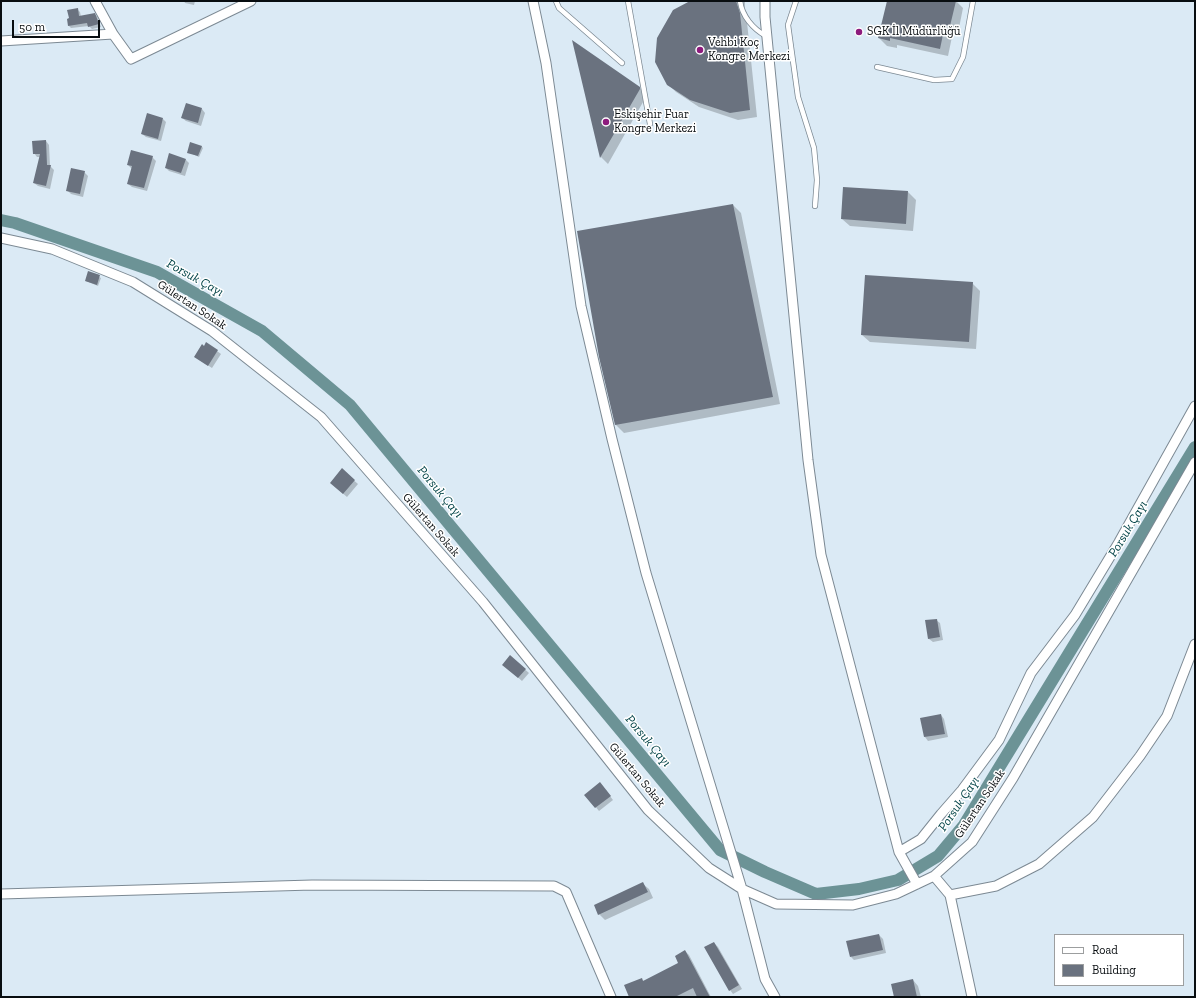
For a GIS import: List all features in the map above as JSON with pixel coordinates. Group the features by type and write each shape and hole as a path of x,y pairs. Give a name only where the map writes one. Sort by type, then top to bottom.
{"street":[{"path":"95,1 113,34 131,59 251,1"},
{"path":"532,1 546,63 581,306 612,440 646,573 738,874 765,979 773,996"},
{"path":"765,1 765,17 808,460 821,556 899,852 916,882"},
{"path":"1,41 113,34"},
{"name":"Gülertan Sokak","path":"1,238 52,248 133,282 212,331 321,417 482,602 648,810 709,868 742,889 776,904 853,905 896,894 916,882 934,876 972,842 1009,785 1195,462"},
{"path":"899,852 921,839 962,790 999,740 1031,673 1037,663 1075,615 1119,542 1195,406"},
{"path":"950,895 996,886 1039,864 1093,817 1140,756 1167,716 1195,644"},
{"path":"934,876 950,895 972,997"},
{"path":"1,894 312,885 554,886 566,892 611,997"}],"lane":[{"path":"556,1 559,8 622,63"},
{"path":"628,1 650,124"},
{"path":"740,1 741,10 756,31 767,36"},
{"path":"796,1 788,25 798,97 814,148 817,180 815,206"},
{"path":"877,67 934,80 952,79 963,57 973,1"}],"building":[{"name":"Vehbi Koç Kongre Merkezi","path":"690,1 736,1 740,13 750,110 730,113 690,100 667,85 655,62 657,38 673,10"},
{"path":"887,1 956,1 950,26 945,25 940,49 890,38 890,41 878,38"},
{"path":"78,8 79,16 95,13 99,24 88,27 87,23 68,26 67,19 69,18 67,10"},
{"name":"Eskişehir Fuar Kongre Merkezi","path":"572,40 640,87 600,158"},
{"path":"186,103 202,108 198,123 181,118"},
{"path":"147,113 163,118 158,139 141,134"},
{"path":"46,140 47,165 51,165 46,186 33,183 40,154 33,154 32,141"},
{"path":"190,142 202,146 198,156 187,153"},
{"path":"131,150 153,156 144,188 127,184 132,166 127,165"},
{"path":"169,153 186,159 181,173 165,168"},
{"path":"71,168 85,171 80,194 66,191"},
{"path":"843,187 908,191 906,224 841,219"},
{"path":"733,204 773,397 615,425 599,357 577,231"},
{"path":"88,271 100,275 97,285 85,281"},
{"path":"865,275 973,282 969,342 861,335"},
{"path":"206,342 218,350 208,366 194,357 202,344 204,346"},
{"path":"342,468 355,480 343,494 330,483"},
{"path":"937,619 940,637 928,639 925,620"},
{"path":"510,655 526,669 518,678 502,665"},
{"path":"941,714 945,734 924,737 920,718"},
{"path":"600,782 611,796 595,808 584,795"},
{"path":"643,882 648,892 598,915 594,905"},
{"path":"879,934 883,950 850,957 846,941"},
{"path":"714,942 739,985 729,991 704,947"},
{"path":"685,950 710,997 697,997 693,988 675,997 629,997 624,985 642,978 643,981 678,963 675,956"},
{"path":"913,979 917,997 894,997 891,984"}],"waterway":[{"name":"Porsuk Çayı","path":"1,220 15,223 157,272 262,331 350,405 720,850 765,872 816,894 859,889 898,880 938,856 964,825 1195,447"}],"place":[{"name":"SGK İl Müdürlüğü","path":"859,32"},
{"name":"Vehbi Koç Kongre Merkezi","path":"700,50"},
{"name":"Eskişehir Fuar Kongre Merkezi","path":"606,122"}]}
